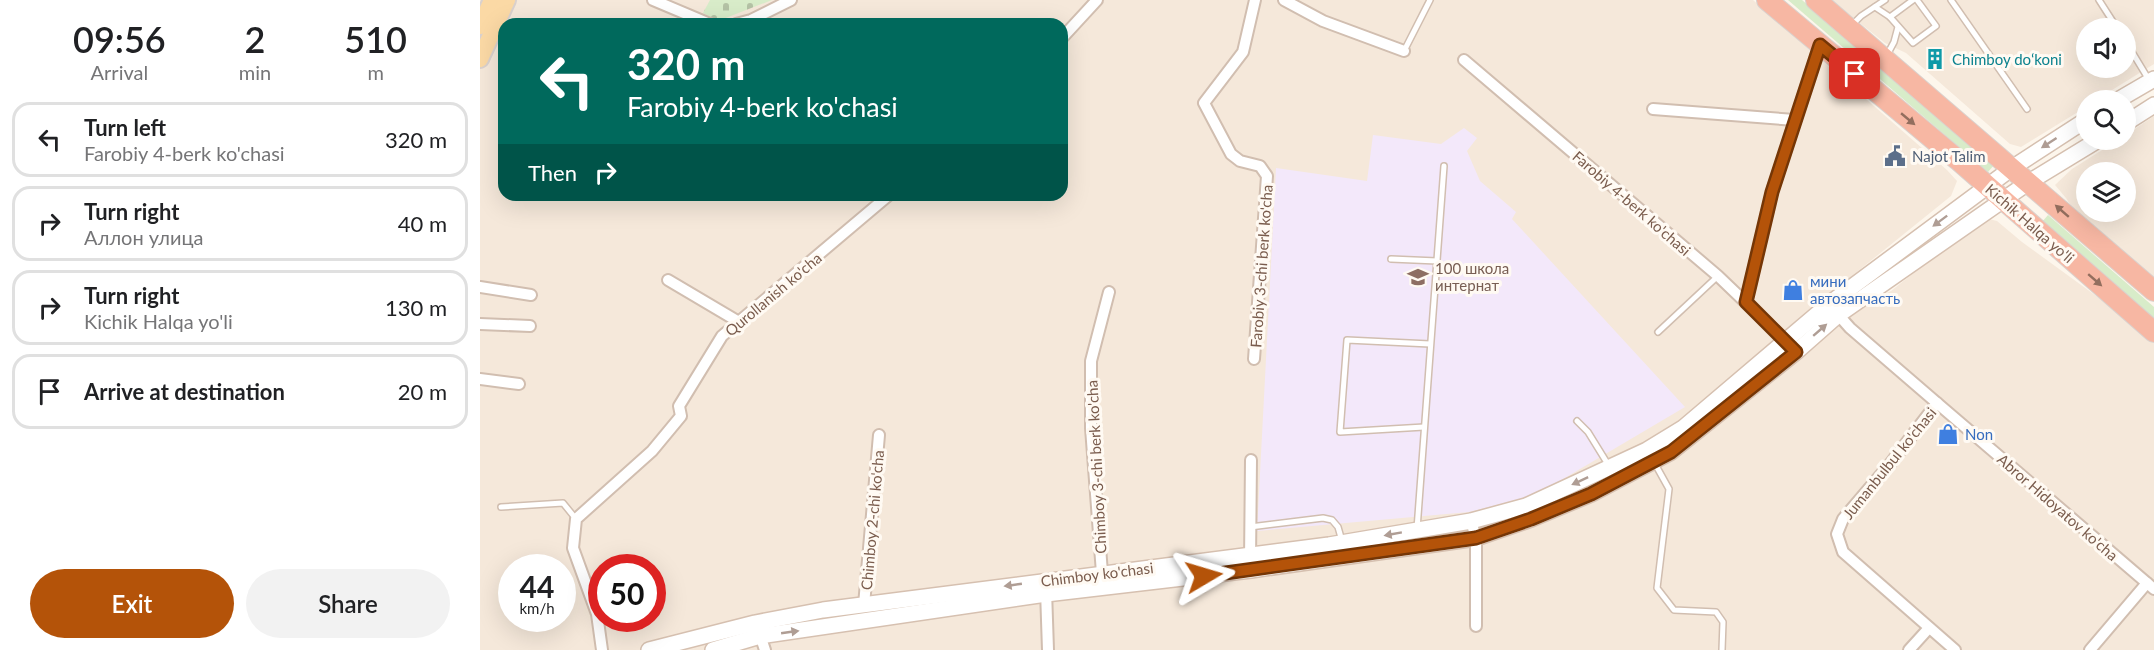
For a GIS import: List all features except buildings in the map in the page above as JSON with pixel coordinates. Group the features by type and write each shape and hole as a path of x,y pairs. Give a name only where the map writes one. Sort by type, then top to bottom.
{"highway":[{"name":"Kichik Halqa yo'li","path":"1767,0 1988,186 2154,332"},
{"name":"Kichik Halqa yo'li","path":"1816,0 2154,291"}],"main road":[{"path":"480,26 492,0"},
{"path":"499,18 507,0"},
{"path":"480,59 498,20"},
{"path":"2135,90 2152,80"},
{"path":"2136,117 2154,105"},
{"name":"Chimboy ko'chasi","path":"713,650 864,605 1046,587 1476,538 1531,519 1591,494 1650,455 1791,346 1833,309 1988,186 2076,126"},
{"name":"Chimboy ko'chasi","path":"1833,309 2082,150"},
{"name":"Chimboy ko'chasi","path":"649,650 760,636 1046,587 1102,573 1250,563 1342,543 1471,521 1526,506 1610,467 1650,455"}],"street":[{"path":"653,0 696,18"},
{"path":"755,18 791,0"},
{"path":"1068,31 1097,0"},
{"name":"Farobiy 3-chi berk ko'cha","path":"1254,359 1267,176 1260,166 1240,161 1231,154 1204,103 1243,52 1255,0"},
{"path":"1284,0 1323,21 1404,51"},
{"path":"1746,302 1772,192 1820,45"},
{"name":"Farobiy 4-berk ko'chasi","path":"1464,60 1718,276 1791,346"},
{"path":"1653,109 1795,120"},
{"name":"Qurollanish ko'cha","path":"576,519 652,451 674,425 681,416 679,406 722,336 882,201"},
{"path":"668,280 739,322"},
{"path":"480,287 531,295"},
{"name":"Chimboy 3-chi berk ko'cha","path":"1102,573 1091,428 1091,361 1109,292"},
{"name":"Abror Hidoyatov ko'cha","path":"1833,309 1937,403 2152,582"},
{"path":"480,324 530,326"},
{"path":"480,379 519,384"},
{"name":"Jumanbulbul ko'chasi","path":"1937,403 1890,464 1843,519 1837,534 1842,552 1955,650"},
{"name":"Chimboy 2-chi ko'cha","path":"864,605 879,435"},
{"path":"1250,563 1251,460"},
{"path":"576,519 573,548 597,614 602,650"},
{"path":"1471,521 1476,538 1476,626"},
{"path":"2090,650 2152,582"},
{"path":"1046,587 1048,650"},
{"path":"1909,650 1929,628"}],"lane":[{"path":"1404,51 1430,0"},
{"path":"1849,28 1861,16 1885,0"},
{"path":"1875,7 1890,16 1913,44 1936,24 1915,0 1890,16"},
{"path":"1951,0 2027,109"},
{"path":"2099,0 2111,18"},
{"path":"1885,59 1894,42 1898,27"},
{"path":"2136,57 2152,80"},
{"path":"1417,530 1444,166"},
{"path":"1391,259 1437,261"},
{"path":"1658,332 1718,276"},
{"path":"1425,427 1340,432 1347,340 1430,344"},
{"path":"1577,421 1588,432 1610,467"},
{"path":"1650,455 1669,489 1658,588 1674,609 1716,612 1723,622 1722,650"},
{"path":"501,507 563,503 576,519"},
{"path":"1250,527 1323,518 1332,520 1338,527 1342,543"}],"shaded area":[{"path":"480,0 1753,0 1957,181 1951,196 1775,338 1690,436 1869,302 1891,291 1940,252 1989,219 1997,221 2022,242 2154,338 2154,650 726,650 764,639 1049,596 1346,560 1476,539 1519,523 1476,538 1251,570 1046,594 760,636 713,650 480,650"},
{"path":"1831,0 2154,0 2154,64 2136,75 2136,18 2076,18 2076,78 2131,78 2112,90 2076,90 2076,113 2021,147 2010,144 1906,53 1885,43"},
{"path":"2154,116 2154,296 2097,247 2081,222 2136,222 2136,162 2083,162 2102,150 2136,150 2136,128"},
{"name":"100 школа интернат","path":"1464,128 1477,138 1467,151 1480,181 1516,212 1512,219 1685,407 1536,495 1469,512 1257,531 1276,168 1367,181 1373,135 1441,144"},
{"path":"2076,166 2076,214 2055,185"}],"green space":[{"path":"710,0 772,0 726,18 712,18 703,13"},
{"path":"1788,0 1802,0 1994,165 1988,172"},
{"path":"2048,215 2154,307 2154,320 2042,222"}],"place":[{"name":"Chimboy doʻkoni","path":"1935,59"},
{"name":"Najot Talim","path":"1895,156"},
{"name":"100 школа интернат","path":"1418,277"},
{"name":"мини автозапчасть","path":"1793,290"},
{"name":"Non","path":"1948,434"}],"route":[{"path":"1204,576 1476,538 1531,519 1591,494 1671,452 1796,352 1746,302 1772,192 1820,45 1855,74"}]}
